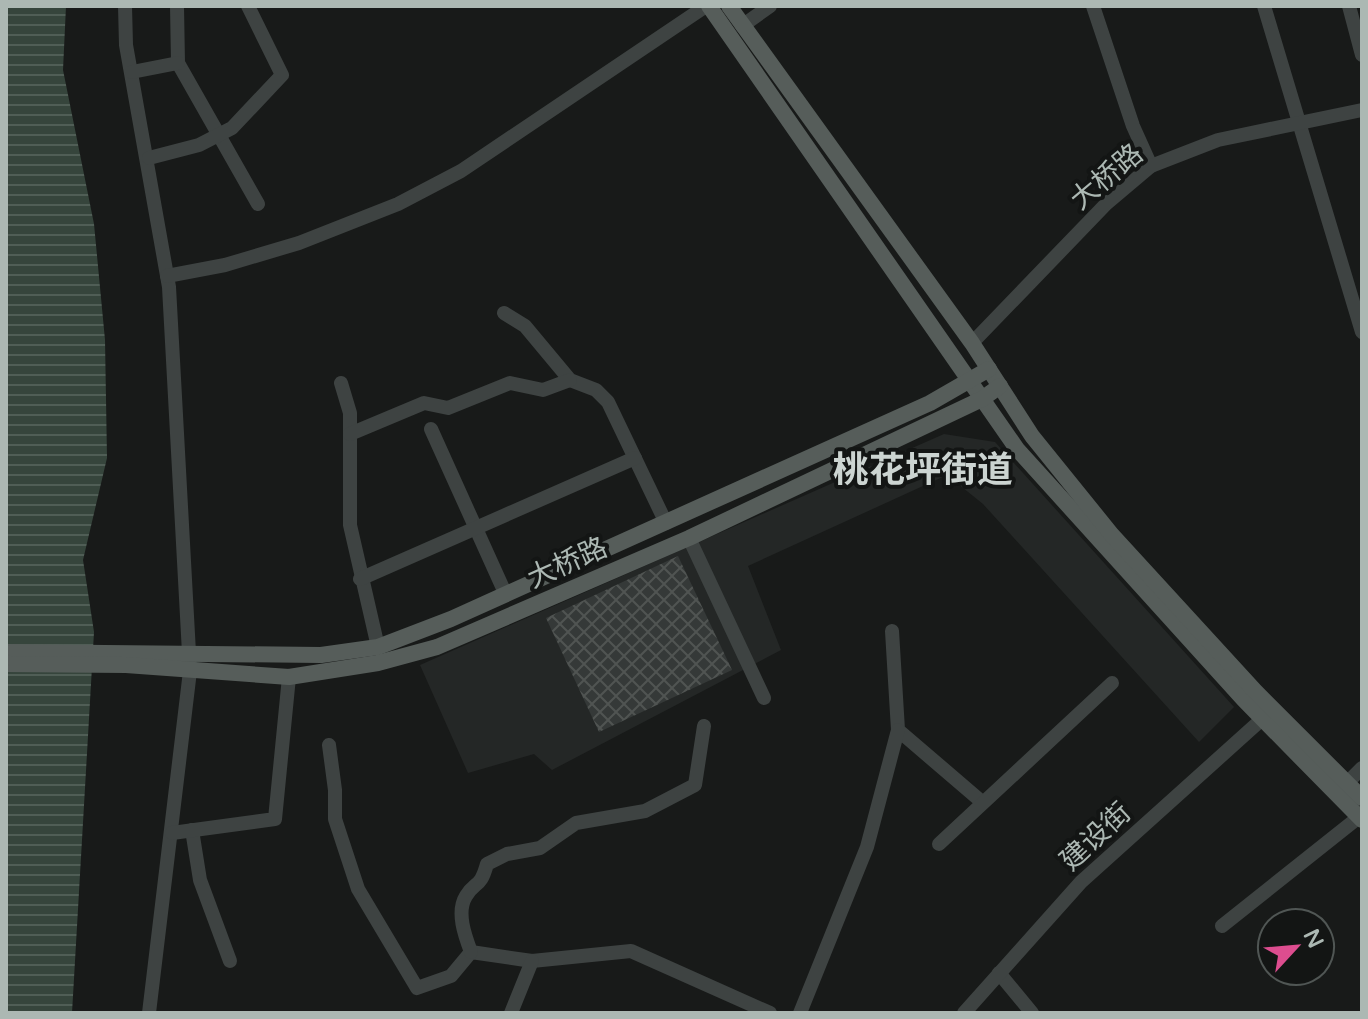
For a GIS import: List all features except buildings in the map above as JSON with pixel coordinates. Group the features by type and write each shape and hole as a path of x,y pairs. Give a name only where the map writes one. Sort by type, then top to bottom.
{"main road":[{"path":"707,6 1017,449 1104,550 1268,714 1362,798"},
{"path":"729,6 972,343 1032,436 1112,535 1361,818"},
{"path":"190,664 321,655 378,647 506,595 930,403 989,369"},
{"name":"大桥路","path":"126,660 190,664 289,677 378,663 437,647 689,538 982,399 1000,386"},
{"path":"6,652 126,660"},
{"path":"6,664 126,660"}],"street":[{"path":"125,6 126,45 149,158 167,276 179,419 190,664 149,1013"},
{"path":"177,6 178,63 258,204"},
{"path":"149,158 199,145 232,128 282,75 248,6"},
{"path":"167,276 225,265 299,243 398,204 461,171 707,6"},
{"path":"742,26 770,6"},
{"path":"1093,6 1133,126 1151,166"},
{"path":"1264,6 1362,332"},
{"path":"1349,6 1362,55"},
{"path":"132,72 178,63"},
{"name":"大桥路","path":"972,343 1106,204 1151,166 1218,140 1362,110"},
{"path":"504,313 525,326 570,380 596,390 608,402 666,523"},
{"path":"350,434 424,403 448,408 510,383 543,390 570,380"},
{"path":"341,383 350,413 350,525 378,647"},
{"path":"431,429 506,595"},
{"path":"360,579 635,458"},
{"path":"689,538 764,698"},
{"path":"800,1013 867,847 898,730 892,631"},
{"path":"172,833 275,819 289,677"},
{"path":"939,844 1112,683"},
{"name":"建设街","path":"964,1013 1081,882 1268,714"},
{"path":"471,952 463,930 462,909 466,895 481,883 487,864 507,854 540,848 576,823 645,811 695,785 704,726"},
{"path":"898,730 982,802"},
{"path":"329,745 335,819 358,889 417,988 451,976 471,952"},
{"path":"1347,783 1362,768"},
{"path":"1222,926 1361,818"},
{"path":"192,830 200,880 230,961"},
{"path":"471,952 532,961 631,951 770,1013"},
{"path":"511,1013 532,961"},
{"path":"999,973 1032,1013"}],"shaded area":[{"path":"6,6 66,6 63,70 94,224 105,340 107,458 83,560 94,632 72,1013 6,1013"},
{"path":"944,434 995,442 1234,707 1199,742 983,504 947,475 748,566 781,650 552,770 534,754 468,773 420,665"}],"district":[{"name":"桃花坪街道","path":"923,469"}]}
